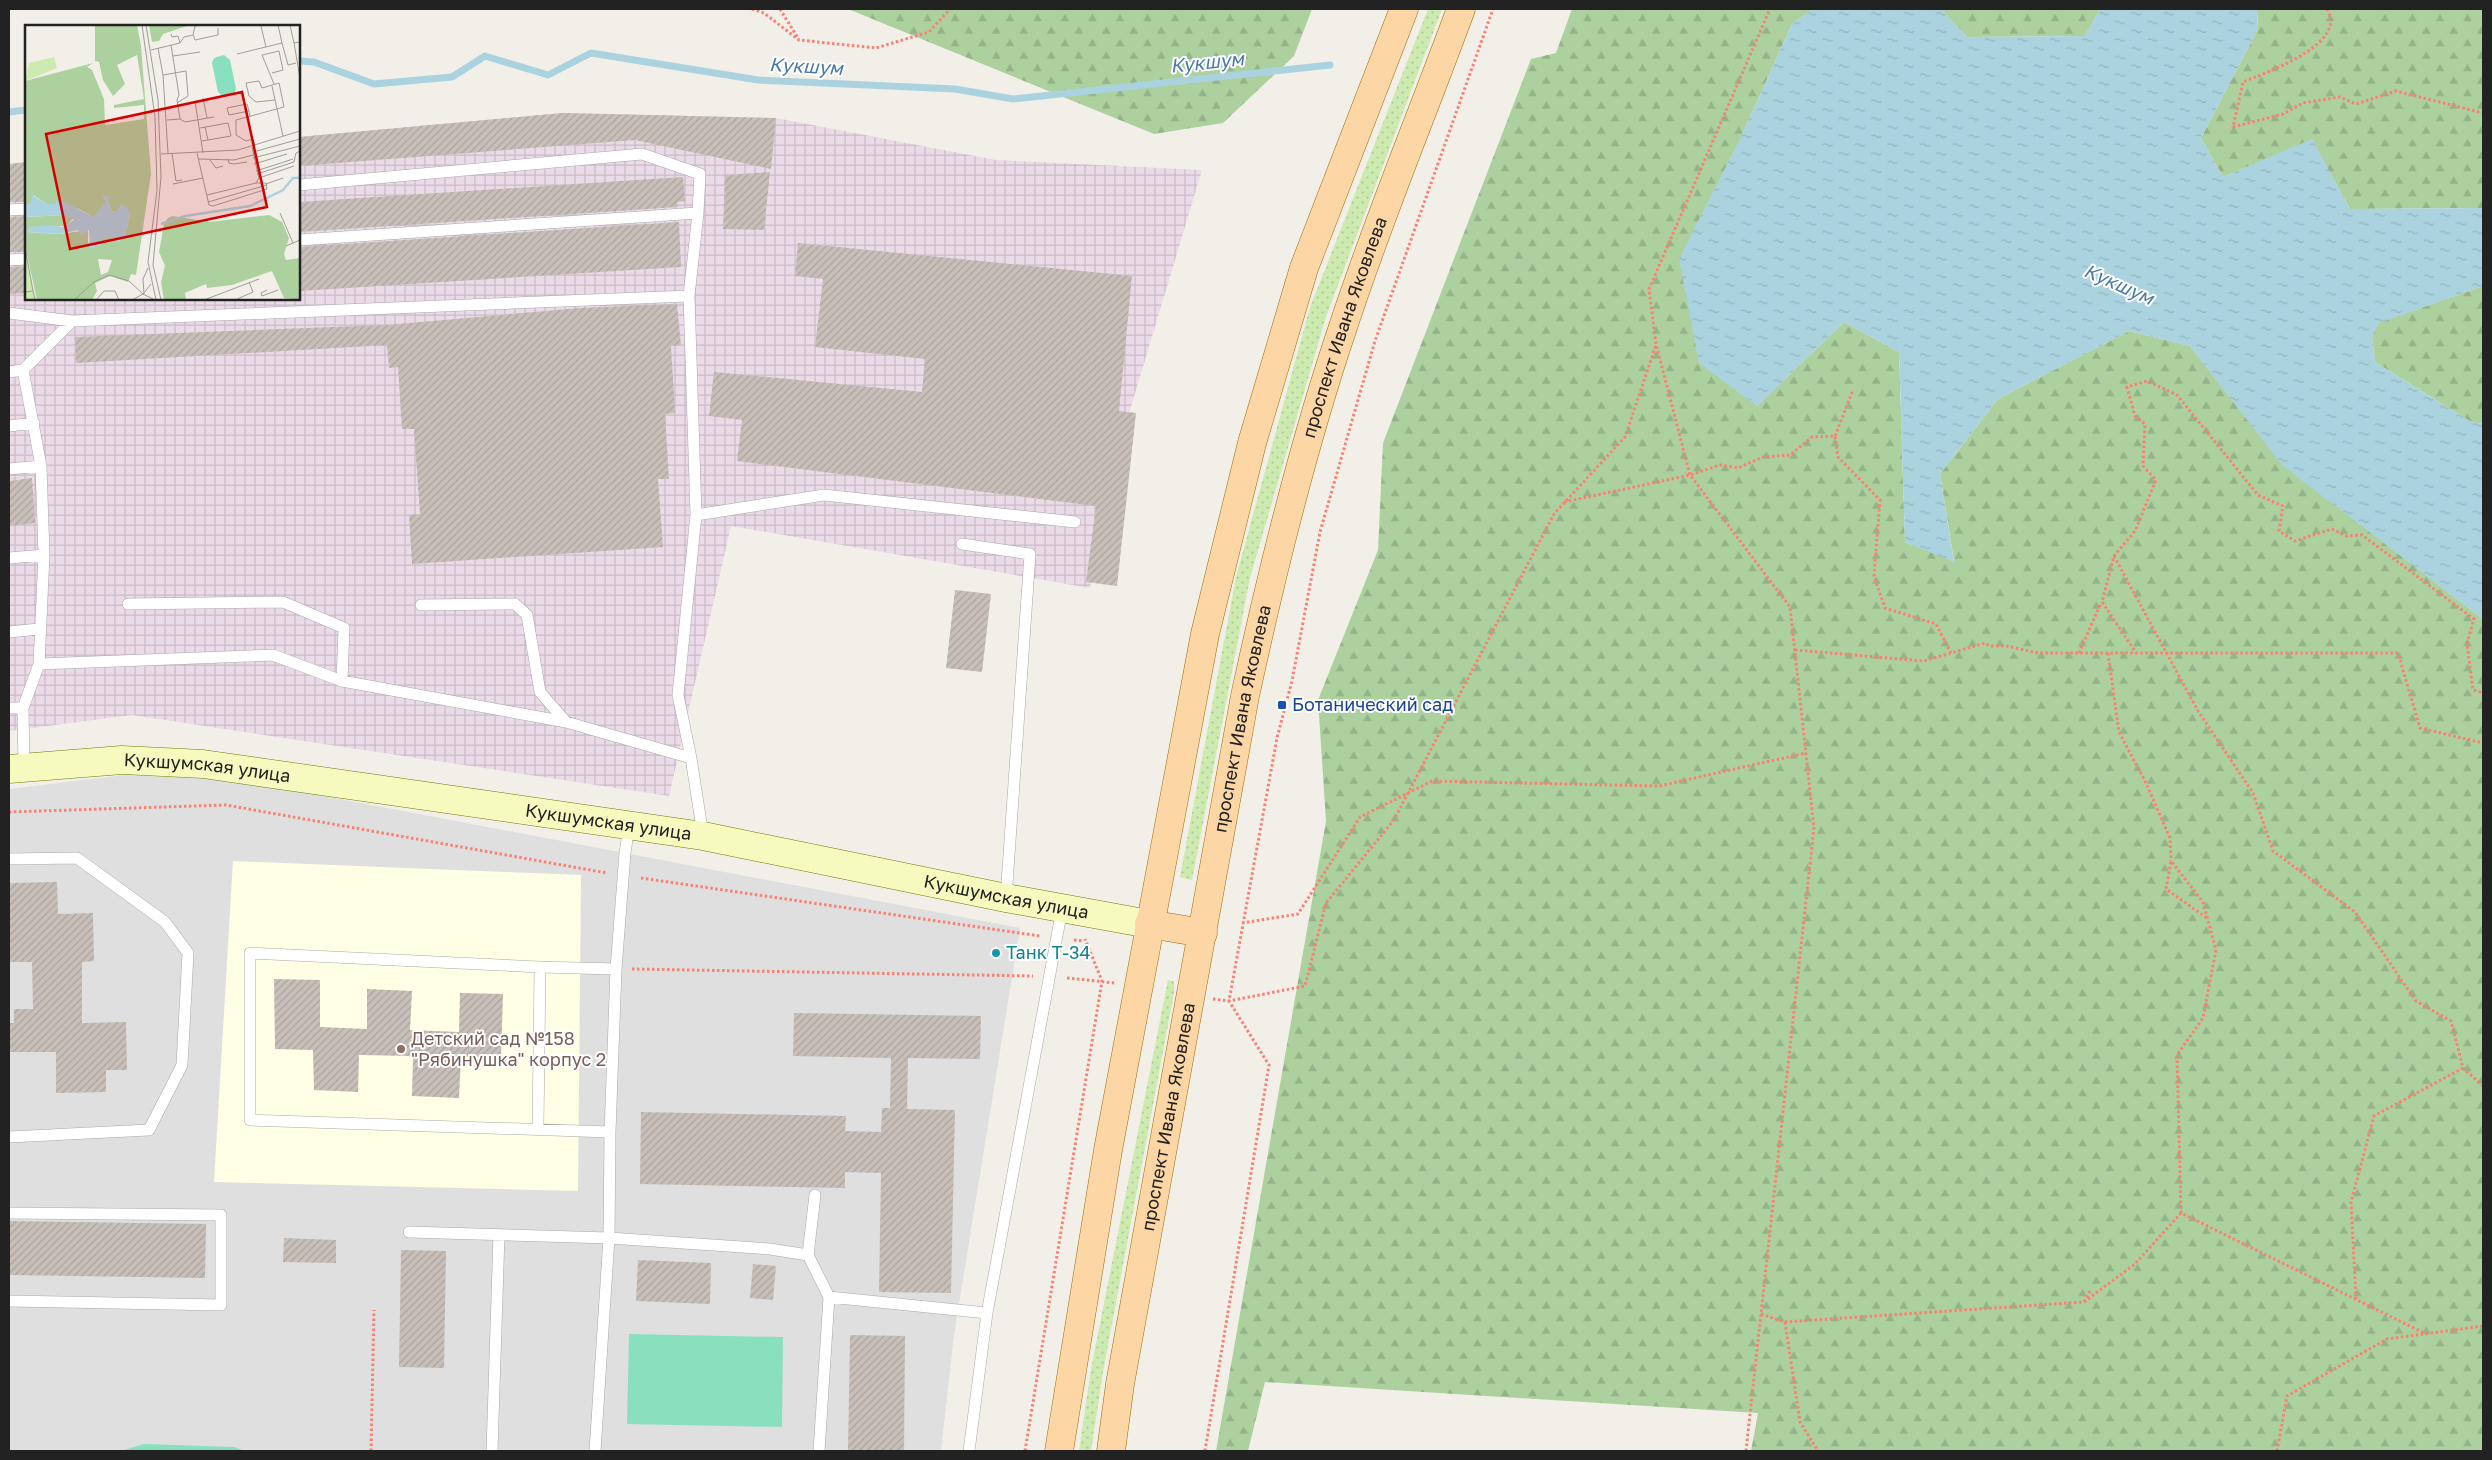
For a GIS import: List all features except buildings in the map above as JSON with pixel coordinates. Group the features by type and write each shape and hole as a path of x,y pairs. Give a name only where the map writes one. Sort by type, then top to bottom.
{"main road":[{"path":"1059,1451 1108,1150 1205,634 1252,443 1304,268 1404,9"},
{"name":"проспект Ивана Яковлева","path":"1110,1451 1120,1384 1245,696 1268,588 1294,489 1343,327 1461,9"},
{"name":"Кукшумская улица","path":"1149,924 1203,933"}],"street":[{"name":"Кукшумская улица","path":"16,768 122,760 203,764 703,836 1006,898 1149,924"}],"lane":[{"path":"300,185 642,154 700,174 698,213 689,296 696,515 678,695 691,758 703,836"},
{"path":"9,210 25,209"},
{"path":"300,240 698,213"},
{"path":"9,260 25,259"},
{"path":"9,313 72,321 689,296"},
{"path":"9,372 24,370 72,321"},
{"path":"16,768 23,708 38,664 44,555 40,466 24,370"},
{"path":"9,426 34,423"},
{"path":"9,469 40,466"},
{"path":"696,515 824,495 1075,522"},
{"path":"962,544 1030,554 1006,898"},
{"path":"9,558 44,555"},
{"path":"128,604 283,602 344,628 342,681"},
{"path":"421,605 515,604 527,615 540,692 566,722"},
{"path":"9,632 39,630"},
{"path":"38,664 273,655 342,681 566,722 691,758"},
{"path":"9,708 23,708"},
{"path":"595,1451 610,1238 610,1132 616,969 629,824"},
{"path":"9,859 77,858 165,922 188,953 182,1065 148,1130 9,1137"},
{"path":"969,1451 988,1313 1062,908"},
{"path":"610,1132 538,1128 250,1120 250,953 616,969"},
{"path":"538,1128 540,967"},
{"path":"815,1195 808,1256 829,1297 819,1451"},
{"path":"9,1213 221,1215 221,1305 9,1301"},
{"path":"409,1232 610,1238 770,1249 808,1256"},
{"path":"492,1451 499,1235"},
{"path":"829,1297 988,1313"}],"path":[{"path":"752,9 764,12 799,40 876,48 930,32 950,9"},
{"path":"780,9 799,40"},
{"path":"1205,1451 1269,1065 1229,1001 1277,738 1292,681 1320,532 1375,341 1493,9"},
{"path":"1746,1451 1814,828 1790,607 1690,475 1656,344 1649,289 1770,9"},
{"path":"2327,9 2331,21 2323,38 2295,60 2243,82 2233,127 2283,114 2303,103 2340,97 2356,104 2396,91 2483,113"},
{"path":"1207,998 1229,1001 1305,986 1326,902 1394,820 1554,514 1625,437 1656,344"},
{"path":"2079,653 2102,602 2114,556 2135,531 2156,480 2143,466 2145,424 2135,416 2127,387 2147,381 2177,395 2258,495 2283,506 2279,531 2295,541 2332,529 2346,536 2362,535 2474,619 2467,643 2473,690 2483,694"},
{"path":"1853,390 1835,436 1838,457 1880,500 1874,576 1885,608 1936,624 1951,653"},
{"path":"1564,502 1690,475 1720,465 1738,468 1762,457 1790,455 1812,437 1835,436"},
{"path":"2114,556 2198,711 2253,793 2273,851 2355,912 2416,1001 2451,1021 2464,1068 2483,1086"},
{"path":"2102,602 2137,654"},
{"path":"1795,650 1924,661 1985,643 1990,646 2006,646 2038,653 2398,653 2420,728 2483,743"},
{"path":"2108,654 2119,732 2146,783 2170,838 2171,861 2166,889 2207,918"},
{"path":"1242,923 1298,914 1360,817 1432,780 1659,786 1806,753"},
{"path":"9,812 226,805 623,875 1057,938 1084,940 1102,981 1025,1451"},
{"path":"1761,1314 1785,1322 2084,1302 2135,1264 2181,1213 2177,1056 2203,1018 2216,950 2203,902 2171,861"},
{"path":"616,969 1050,976 1118,984"},
{"path":"2356,1299 2351,1202 2374,1116 2464,1068"},
{"path":"2181,1213 2426,1334"},
{"path":"2084,1302 2090,1291"},
{"path":"371,1451 374,1310"},
{"path":"1785,1322 1800,1422 1818,1451"},
{"path":"2277,1451 2288,1396 2387,1339 2483,1326"}],"shaded area":[{"path":"563,113 776,118 996,160 1202,170 1109,480 1090,588 731,526 669,796 132,715 9,731 9,164 25,162 25,300 300,300 300,137"},
{"path":"125,775 240,780 1020,928 954,1335 941,1451 9,1451 9,789"},
{"name":"Детский сад №158 \"Рябинушка\" корпус 2","path":"233,861 581,875 578,1191 214,1182"}],"green space":[{"path":"848,9 1312,9 1294,56 1223,123 1154,134"},
{"path":"1428,9 1442,9 1326,317 1250,578 1192,880 1180,877 1236,577 1310,307"},
{"path":"1572,9 1813,9 1792,24 1742,135 1757,406 1844,322 1899,352 1905,542 1954,561 1940,474 1998,399 2129,331 2190,346 2283,465 2483,619 2483,1451 1751,1451 1758,1413 1265,1382 1248,1451 1216,1451 1326,821 1318,700 1378,550 1383,443 1531,59 1556,53"},
{"path":"1941,9 2100,9 2085,36 1967,37"},
{"path":"2257,9 2483,9 2483,208 2350,209 2312,140 2223,177 2201,138 2258,29"},
{"path":"2483,286 2483,424 2471,422 2375,362 2372,336 2378,323"},
{"path":"1168,980 1174,981 1174,993 1103,1372 1091,1451 1079,1451 1091,1369"},
{"path":"629,1334 783,1337 782,1427 627,1424"},
{"path":"144,1444 234,1447 245,1451 121,1451"}],"water":[{"path":"1813,9 1941,9 1967,37 2085,36 2100,9 2257,9 2258,29 2201,138 2223,177 2312,139 2350,209 2483,208 2483,286 2379,323 2372,336 2375,362 2471,422 2483,424 2483,619 2282,465 2190,346 2129,331 1998,399 1940,474 1954,562 1905,542 1899,352 1844,322 1757,406 1699,363 1679,259 1742,135 1792,24"}],"waterway":[{"name":"Кукшум","path":"300,61 314,62 374,84 452,77 485,56 548,75 591,53 758,80 955,89 1013,99 1330,65"},
{"name":"Кукшум","path":"9,112 25,110"}],"place":[{"name":"Ботанический сад","path":"1282,705"},
{"name":"Танк Т-34","path":"996,953"},
{"name":"Детский сад №158 \"Рябинушка\" корпус 2","path":"401,1049"}]}
